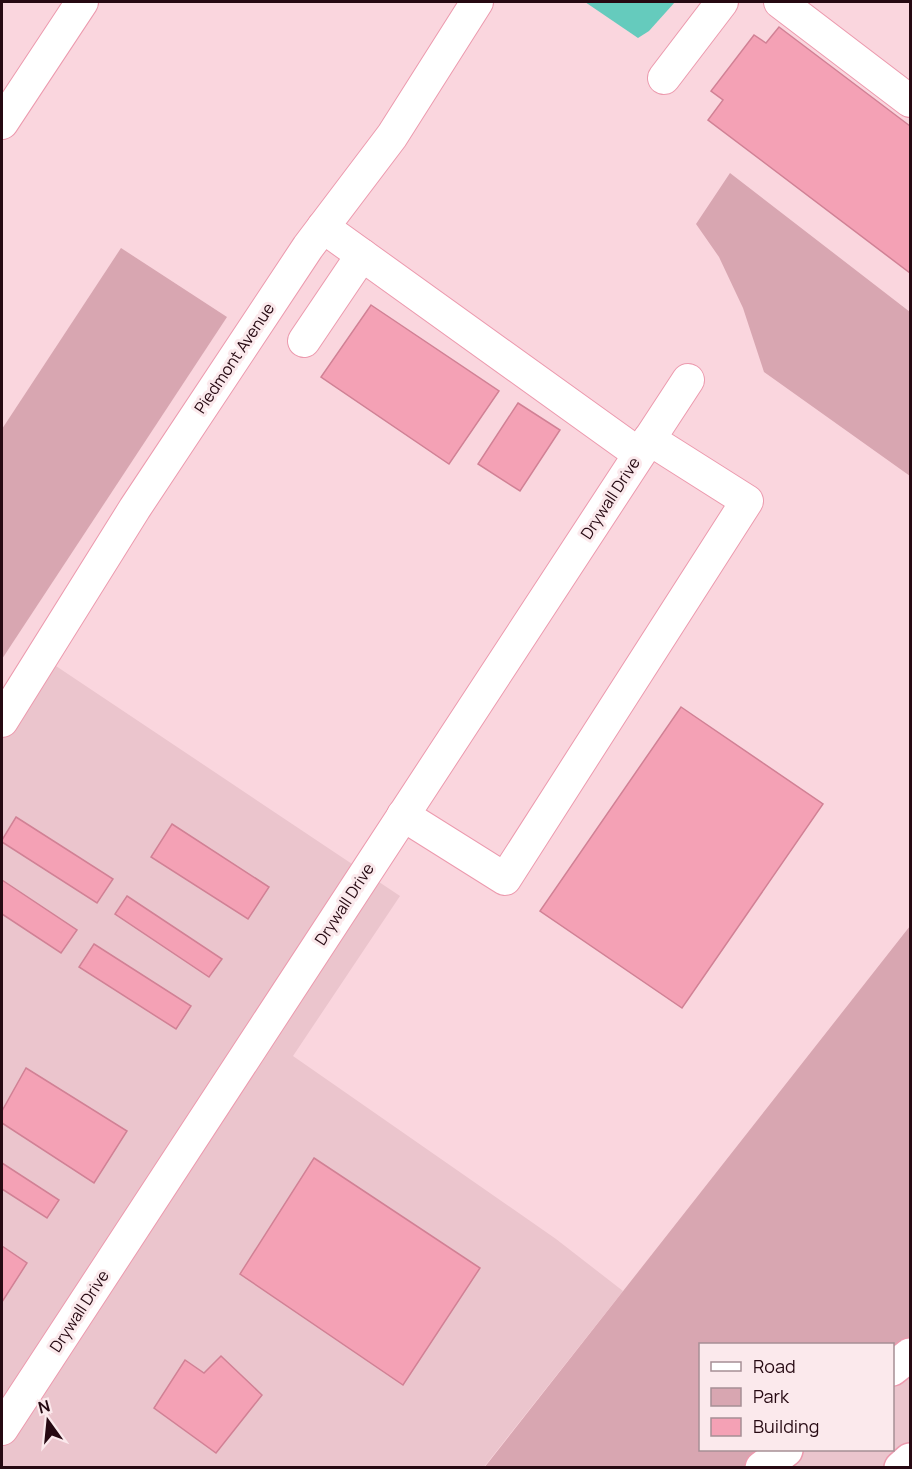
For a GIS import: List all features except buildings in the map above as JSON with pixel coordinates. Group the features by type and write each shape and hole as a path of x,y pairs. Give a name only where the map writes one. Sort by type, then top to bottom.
{"highway":[{"path":"894,1367 910,1355"},
{"path":"762,1467 783,1451"},
{"path":"901,1467 910,1460"}],"street":[{"path":"2,123 82,2"},
{"name":"Piedmont Avenue","path":"2,721 135,508 308,247 392,136 477,2"},
{"path":"664,78 722,2"},
{"path":"780,2 910,101"},
{"path":"323,227 644,446 747,501 505,879 403,815"},
{"path":"304,341 362,255"},
{"name":"Drywall Drive","path":"2,1429 688,380"}],"shaded area":[{"path":"585,2 675,2 649,31 638,38"},
{"path":"41,656 400,896 293,1056 556,1239 623,1291 484,1467 2,1467 2,721"},
{"path":"910,1353 910,1467 759,1468 782,1451 894,1451 894,1366"}],"green space":[{"path":"730,173 910,312 910,476 764,372 743,308 719,257 696,224"},
{"path":"121,248 227,317 2,659 2,429"},
{"path":"910,926 910,1355 894,1368 894,1343 699,1343 699,1451 785,1451 762,1467 484,1468"}]}
